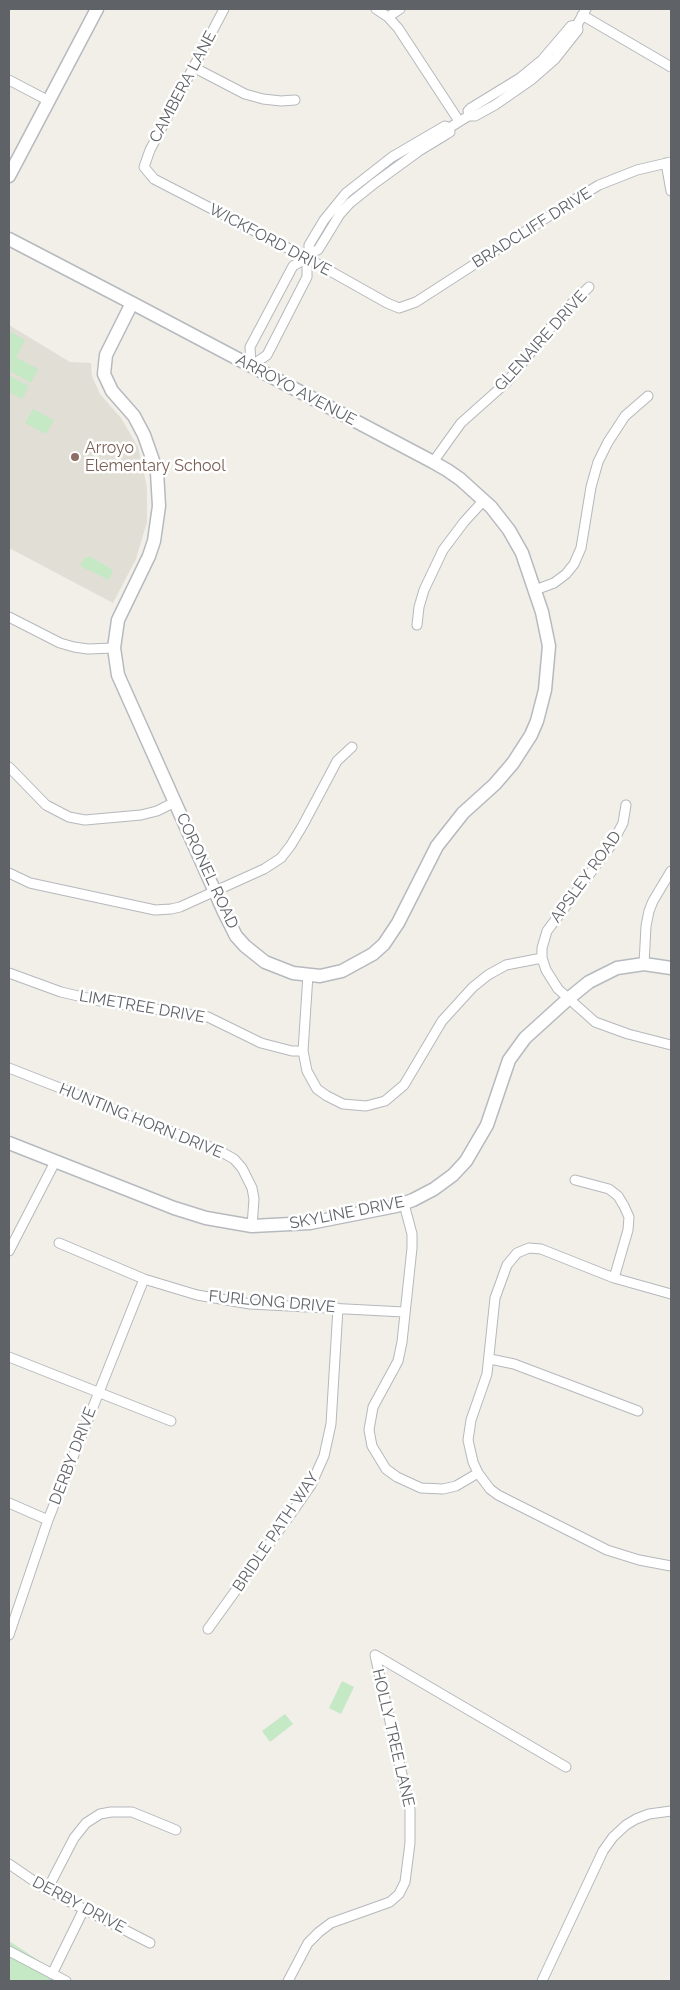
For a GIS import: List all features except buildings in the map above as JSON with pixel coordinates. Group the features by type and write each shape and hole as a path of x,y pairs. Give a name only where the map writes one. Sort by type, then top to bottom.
{"street":[{"path":"9,176 97,9"},
{"name":"CAMBERA LANE","path":"144,167 150,150 224,9"},
{"path":"376,9 388,17 412,48 459,121"},
{"path":"388,17 400,9"},
{"path":"251,366 266,355 307,277 309,245 324,220 346,193 392,157 445,126 449,128 470,115 468,111 471,108 520,78 542,60 571,26 577,25 584,12 671,68"},
{"path":"194,67 245,94 263,99 295,100"},
{"path":"9,80 49,101"},
{"path":"669,163 671,191"},
{"name":"BRADCLIFF DRIVE","path":"399,308 416,302 600,185 637,170 669,163"},
{"name":"WICKFORD DRIVE","path":"144,167 154,179 309,255 358,288 399,308"},
{"name":"ARROYO AVENUE","path":"9,239 433,462 460,479 497,514 516,541 535,590"},
{"path":"251,366 250,347 293,266 309,255"},
{"name":"GLENAIRE DRIVE","path":"433,462 460,423 507,382 563,312 589,287"},
{"name":"CORONEL ROAD","path":"132,304 106,355 104,374 112,391 130,412 144,435 156,472 159,506 154,541 148,559 118,620 114,648 117,669 123,689 230,925 245,946 265,962 293,973 320,976 342,971 373,954 384,944 398,923 437,846 463,813 495,784 523,750 531,735 542,706 549,662 546,628 535,590"},
{"path":"535,590 554,583 566,574 574,564 581,548 591,487 598,462 625,416 648,396"},
{"path":"418,625 419,607 424,590 443,550 464,522 484,500"},
{"path":"9,616 60,643 88,649 114,648"},
{"path":"9,872 20,879 38,885 155,910 180,907 264,869 280,858 291,845 303,825 337,761 352,747"},
{"path":"9,767 46,805 69,817 85,820 141,815 157,811 175,802"},
{"name":"APSLEY ROAD","path":"542,958 542,948 547,931 612,844 623,823 626,806"},
{"path":"644,964 649,911 671,871"},
{"path":"308,975 303,1051 304,1062 311,1080 317,1089 337,1102 350,1106 378,1104 393,1096 404,1085 442,1021 473,987 488,975 506,965 542,958 552,979 568,999 595,1022 628,1034 671,1045"},
{"name":"SKYLINE DRIVE","path":"9,1143 194,1214 252,1226 310,1223 404,1204 442,1184 466,1161 484,1134 509,1060 526,1038 568,999 589,982 607,972 626,966 644,964 671,968"},
{"name":"LIMETREE DRIVE","path":"9,973 62,992 100,1001 208,1017 261,1043 292,1051 303,1051"},
{"name":"HUNTING HORN DRIVE","path":"9,1068 218,1150 234,1159 242,1168 252,1188 254,1199 252,1226"},
{"path":"9,1251 55,1162"},
{"path":"575,1180 609,1189 618,1196 629,1217 628,1230 614,1278"},
{"path":"404,1204 412,1234 412,1248 398,1361 379,1394 370,1422 372,1446 386,1469 397,1477 421,1488 443,1489 456,1486 478,1473"},
{"name":"FURLONG DRIVE","path":"58,1243 144,1278 197,1295 250,1304 404,1312"},
{"path":"671,1294 614,1278 541,1249 529,1248 517,1253 507,1265 500,1281 493,1316 490,1358 484,1387 471,1420 469,1431 469,1448 478,1473 490,1489 498,1495 581,1538 623,1556 671,1566"},
{"name":"DERBY DRIVE","path":"9,1635 48,1520 144,1278"},
{"name":"BRIDLE PATH WAY","path":"208,1629 311,1485 324,1456 331,1417 338,1308"},
{"path":"9,1357 171,1421"},
{"path":"490,1358 514,1364 638,1411"},
{"path":"9,1503 48,1520"},
{"name":"HOLLY TREE LANE","path":"288,1981 308,1943 319,1932 332,1923 390,1902 399,1894 405,1882 410,1843 410,1810 375,1655 566,1767"},
{"path":"542,1981 603,1851 613,1837 636,1819 649,1814 671,1811"},
{"path":"47,1890 74,1838 86,1823 100,1814 132,1812 176,1830"},
{"name":"DERBY DRIVE","path":"9,1864 47,1890 150,1943"},
{"path":"52,1974 84,1909"},
{"path":"9,1951 66,1981"}],"shaded area":[{"name":"Arroyo Elementary School","path":"9,325 70,362 91,363 92,376 100,394 121,418 138,447 147,487 147,522 136,559 113,603 9,548"}],"green space":[{"path":"9,331 25,340 9,372"},
{"path":"17,358 38,369 31,383 10,371"},
{"path":"9,375 29,386 22,399 9,392"},
{"path":"33,409 54,420 46,434 25,423"},
{"path":"89,556 113,570 109,580 80,566 85,557 88,558"},
{"path":"342,1681 354,1687 341,1714 329,1708"},
{"path":"285,1714 293,1724 270,1742 262,1731"},
{"path":"9,1941 70,1981 9,1981"}],"place":[{"name":"Arroyo Elementary School","path":"75,457"}]}
